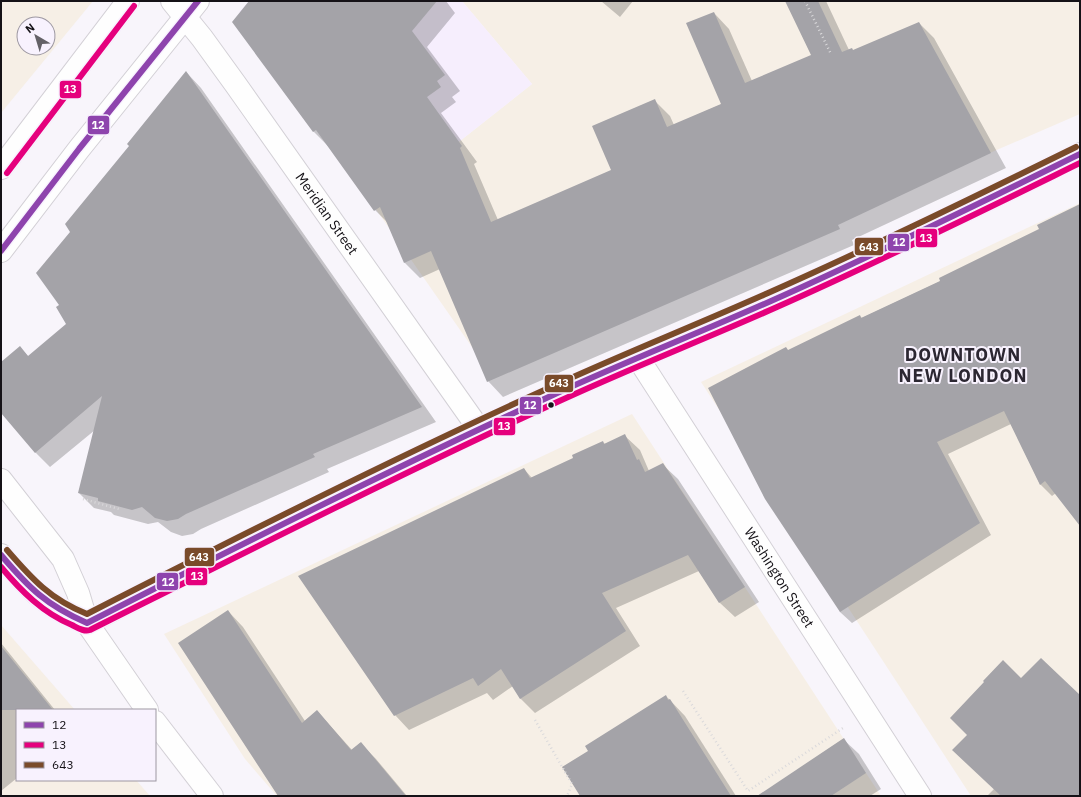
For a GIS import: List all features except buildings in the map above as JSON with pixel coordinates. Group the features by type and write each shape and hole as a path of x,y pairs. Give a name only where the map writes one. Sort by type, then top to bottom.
{"street":[{"path":"1,168 128,1"},
{"path":"1,251 185,6"},
{"name":"Meridian Street","path":"185,6 236,85 479,429"},
{"path":"1,555 28,588 43,601 68,616 87,623 251,540 479,429 638,358 769,302 939,223 1080,154"},
{"name":"Washington Street","path":"638,358 920,796"},
{"path":"1,480 63,559 78,592 87,623 146,709"},
{"path":"156,723 212,796"}],"path":[{"path":"805,1 830,54"},
{"path":"83,499 119,510"},
{"path":"683,691 748,791 843,728"},
{"path":"534,720 572,784 567,796"}],"shaded area":[{"path":"1,1 93,1 56,46 56,16 16,16 16,56 48,56 1,113"},
{"path":"249,1 462,1 532,84 375,208 239,12"},
{"path":"462,1 1080,1 1080,114 488,370 375,208 532,84"},
{"path":"1080,203 1080,796 971,796 701,382"},
{"path":"632,414 881,796 277,796 245,759 164,634"},
{"path":"1,625 74,709 16,709 16,781 137,781 150,796 1,796"}],"transit line":[{"name":"12","path":"1,251 79,149 198,1"},
{"name":"13","path":"7,173 134,6"},
{"name":"643","path":"7,550 42,587 62,602 87,614 434,441 578,375 807,276 1076,147"},
{"name":"12","path":"1,555 20,577 39,595 60,609 87,623 261,535 494,422 580,383 810,284 1080,154"},
{"name":"13","path":"1,567 16,584 42,608 61,620 79,628 90,630 496,430 610,378 815,290 1080,163"}],"district":[{"name":"DOWNTOWN NEW LONDON","path":"963,365"}]}
